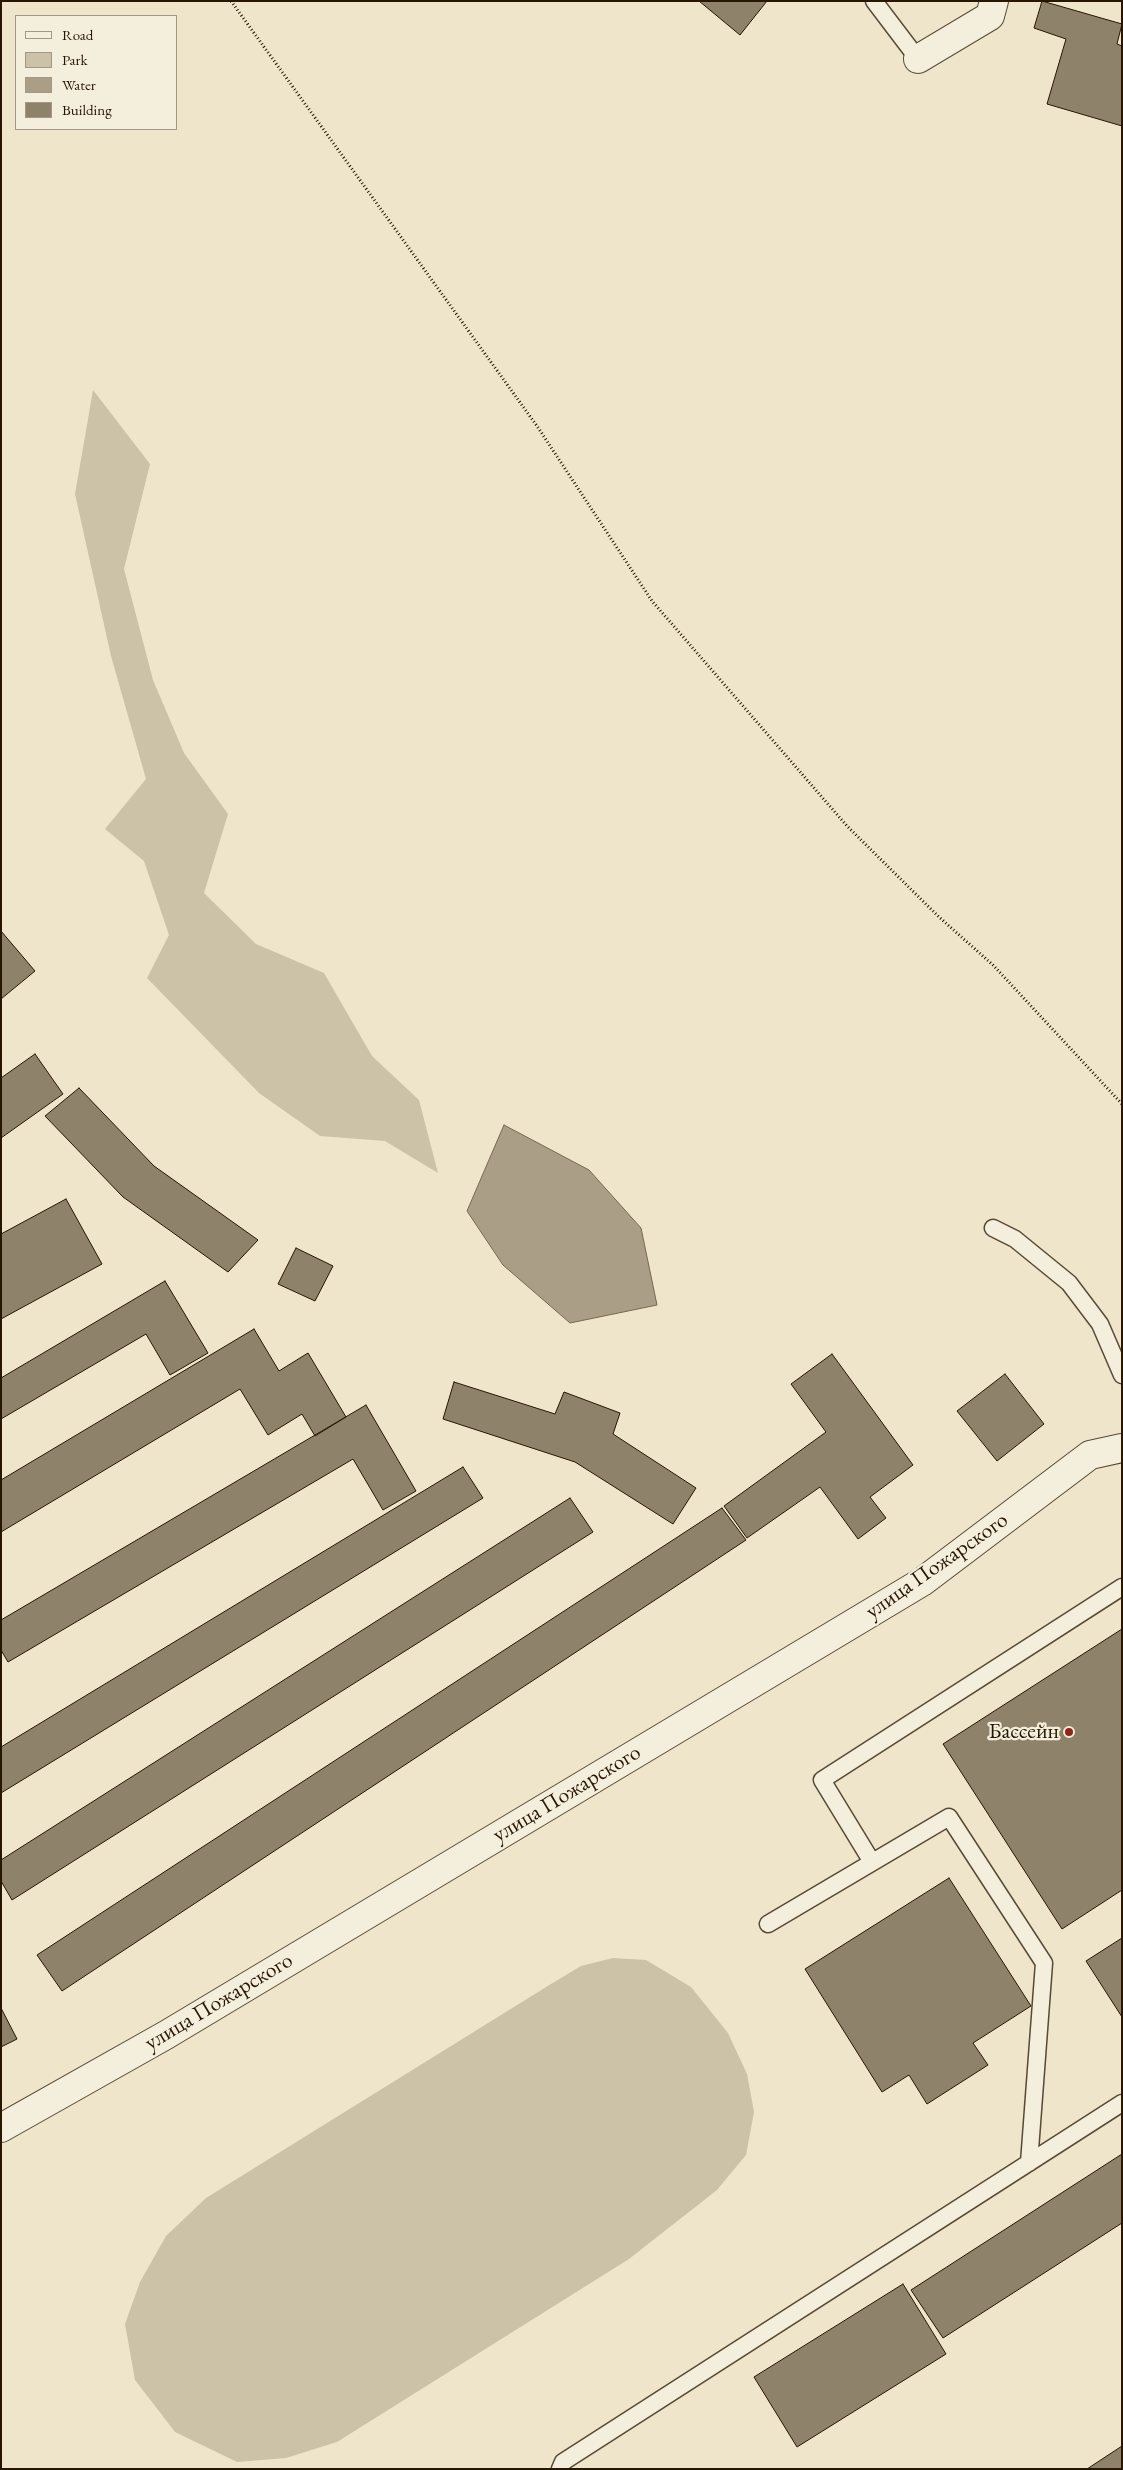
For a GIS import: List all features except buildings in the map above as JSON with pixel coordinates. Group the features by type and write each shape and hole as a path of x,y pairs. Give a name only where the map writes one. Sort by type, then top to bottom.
{"street":[{"path":"918,59 990,16 994,1"},
{"name":"улица Пожарского","path":"1,2128 174,2030 922,1582 1090,1455 1122,1448"}],"lane":[{"path":"874,1 918,59"},
{"path":"992,1228 1015,1239 1069,1283 1100,1324 1122,1375"},
{"path":"872,1862 822,1780 1122,1587"},
{"path":"768,1924 949,1817 1044,1962 1029,2163"},
{"path":"563,2467 1122,2103"}],"path":[{"path":"231,1 537,426 652,601 847,826 939,917 993,965 1122,1104"}],"green space":[{"path":"93,390 150,464 124,569 153,680 184,753 228,814 204,893 256,944 324,973 372,1056 419,1100 438,1173 385,1141 320,1136 259,1093 147,978 169,935 144,861 105,829 146,779 111,656 75,494"},
{"path":"613,1958 646,1960 691,1987 728,2033 747,2074 754,2112 746,2155 717,2190 629,2259 337,2442 286,2458 237,2462 175,2432 135,2380 125,2324 140,2282 166,2236 206,2198 581,1966"}],"water":[{"path":"504,1125 589,1170 641,1228 657,1305 570,1323 503,1265 467,1211"}],"place":[{"name":"Бассейн","path":"1069,1732"}]}
